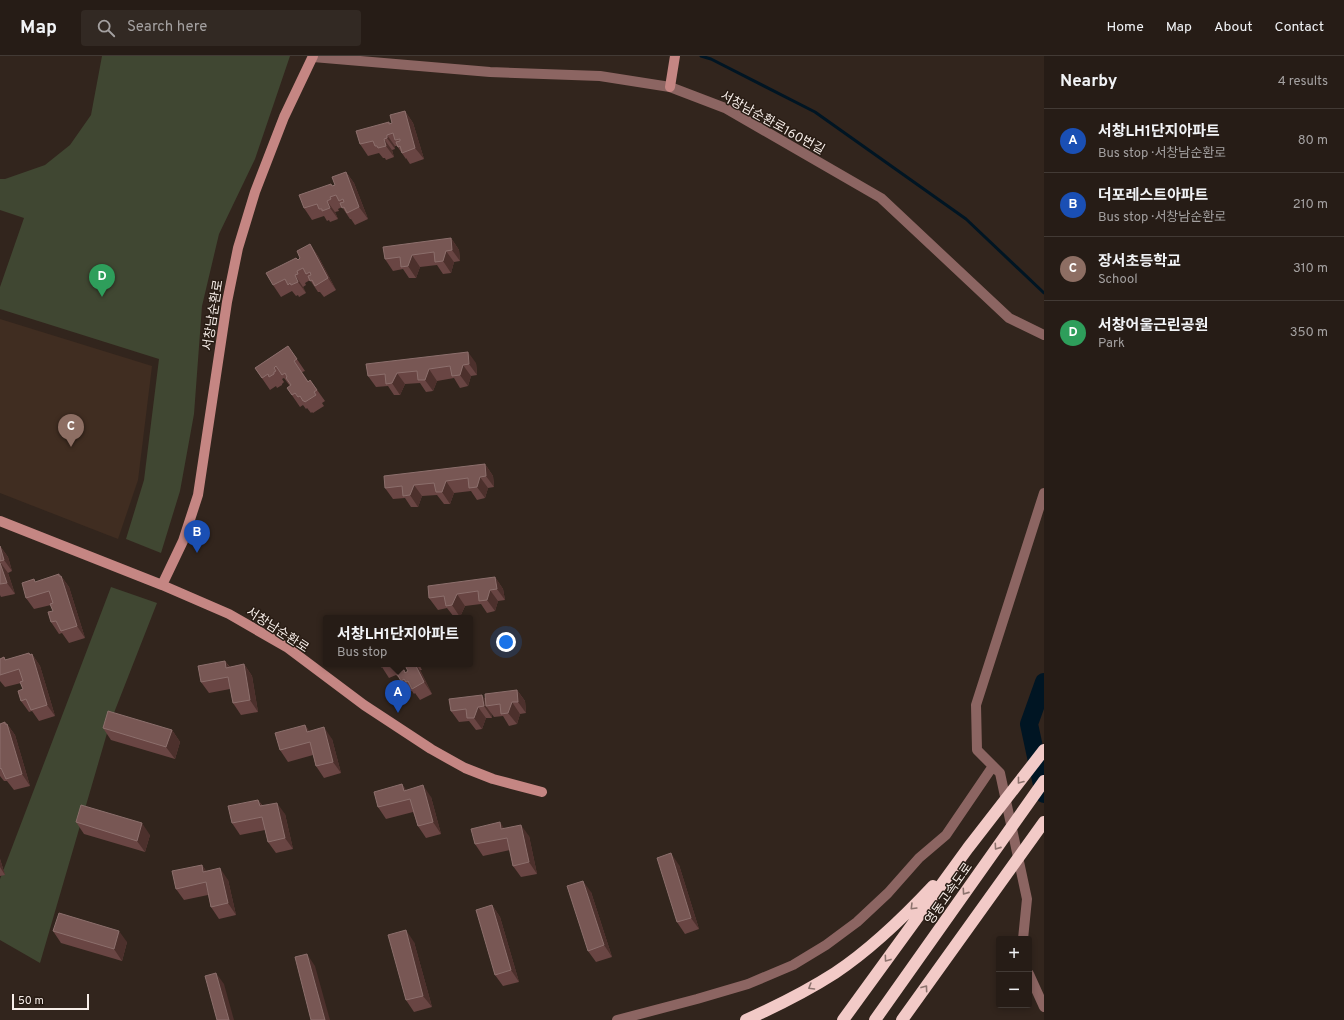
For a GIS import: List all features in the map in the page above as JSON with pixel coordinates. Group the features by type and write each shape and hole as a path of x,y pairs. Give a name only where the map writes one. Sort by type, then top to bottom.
{"highway":[{"path":"843,1020 968,848 1044,750"},
{"name":"영동고속도로","path":"875,1020 1044,781"},
{"path":"902,1020 1044,822"},
{"path":"746,1020 789,1000 836,972 865,950 912,908 968,848"}],"street":[{"name":"서창남순환로160번길","path":"313,56 490,72 600,76 670,86 725,108 881,198 1009,318 1044,335"},
{"name":"서창남순환로","path":"162,585 183,541 198,494 227,302 238,248 255,192 278,132 313,56"},
{"path":"670,86 675,56"},
{"path":"1023,936 1028,899 1000,773 977,750 976,705 1044,493"},
{"name":"서창남순환로","path":"0,521 162,585 229,614 288,648 364,705 431,749 465,768 492,779 542,792"},
{"path":"617,1020 697,1000 748,984 793,965 826,945 857,922 888,893 920,858 946,835 993,766"},
{"path":"1032,981 1044,1007"}],"shaded area":[{"path":"0,319 152,366 138,480 118,539 0,493"}],"green space":[{"path":"102,56 290,56 255,159 219,234 202,306 194,414 180,491 161,553 126,539 144,480 159,359 0,309 0,287 24,218 0,210 0,179 5,179 45,165 70,145 91,115"},
{"path":"111,587 157,603 110,723 40,963 0,940 0,879"}],"building":[{"path":"405,111 415,148 402,153 400,146 398,147 396,142 400,141 400,139 395,140 393,133 387,135 387,138 384,139 386,146 378,148 375,146 373,141 360,144 356,131 389,122 389,124 392,123 390,115"},
{"path":"346,172 359,207 347,213 344,207 342,208 340,203 344,202 343,199 339,201 336,195 330,197 331,199 327,201 330,208 322,211 322,209 319,209 317,204 304,208 299,195 331,184 332,186 335,185 332,177"},
{"path":"451,238 452,250 446,251 443,261 435,262 434,252 412,255 408,266 401,267 400,257 385,259 383,247"},
{"path":"310,244 328,278 315,286 312,280 310,281 308,276 311,275 310,272 306,274 303,268 297,271 298,274 295,275 298,282 291,285 290,283 288,285 285,279 273,285 266,273 296,258 298,260 300,258 297,251"},
{"path":"288,346 297,359 294,361 308,382 310,380 317,390 314,392 316,395 305,402 295,393 292,395 287,388 291,385 286,378 285,373 282,375 276,366 274,368 276,371 274,374 269,377 268,374 262,378 255,368"},
{"path":"468,352 469,364 463,365 460,375 452,376 450,366 429,369 425,380 418,380 417,371 397,373 392,383 386,384 385,374 368,376 366,364"},
{"path":"485,464 486,476 480,477 477,487 469,488 468,478 446,481 442,492 436,492 434,483 414,485 410,495 403,496 402,486 385,488 384,476"},
{"path":"0,546 4,560 0,561"},
{"path":"0,563 7,583 0,584"},
{"path":"59,574 59,576 61,576 77,626 61,631 56,621 51,622 48,612 53,611 50,604 53,603 49,591 26,598 22,583 34,579 35,582"},
{"path":"495,577 497,589 490,590 487,600 479,601 478,591 457,594 452,605 446,606 444,596 429,598 428,586"},
{"path":"29,653 30,655 32,654 47,705 31,710 26,699 21,701 18,691 23,689 20,682 23,681 19,669 0,675 0,659 4,657 5,660"},
{"path":"225,661 226,668 244,664 250,700 233,703 228,677 201,682 198,666"},
{"path":"406,667 416,667 424,682 412,689 408,681 406,682 404,679 401,681 397,674 404,670 405,673 408,671"},
{"path":"517,690 518,702 512,702 508,713 501,714 500,704 486,706 485,694"},
{"path":"482,695 484,706 478,707 474,718 467,718 466,709 451,711 449,699"},
{"path":"108,711 172,730 166,747 103,728"},
{"path":"5,722 5,724 7,724 22,774 6,779 1,768 0,769 0,724"},
{"path":"305,725 307,732 324,727 333,762 316,766 310,742 280,750 275,733"},
{"path":"402,784 404,791 423,785 433,822 418,826 410,799 378,807 374,792"},
{"path":"258,800 260,806 277,803 285,838 268,842 262,817 232,823 228,806"},
{"path":"81,805 142,823 137,841 76,822"},
{"path":"500,822 501,829 521,825 529,862 513,866 507,838 475,844 471,829"},
{"path":"671,853 691,918 677,922 657,858"},
{"path":"202,865 203,872 220,868 228,903 211,907 206,882 176,889 172,871"},
{"path":"583,881 604,945 588,951 567,886"},
{"path":"492,905 511,970 495,975 476,910"},
{"path":"59,913 119,931 114,949 53,931"},
{"path":"406,930 423,996 406,1000 388,935"},
{"path":"307,954 325,1020 311,1020 295,957"},
{"path":"216,973 229,1020 217,1020 205,976"}],"waterway":[{"path":"701,56 711,59 815,112 966,219 1044,293"},
{"path":"1044,682 1029,724 1044,794"}],"place":[{"name":"서창어울근린공원","path":"102,297"},
{"name":"장서초등학교","path":"71,447"},
{"name":"더포레스트아파트","path":"197,553"},
{"name":"서창LH1단지아파트","path":"398,713"}]}
